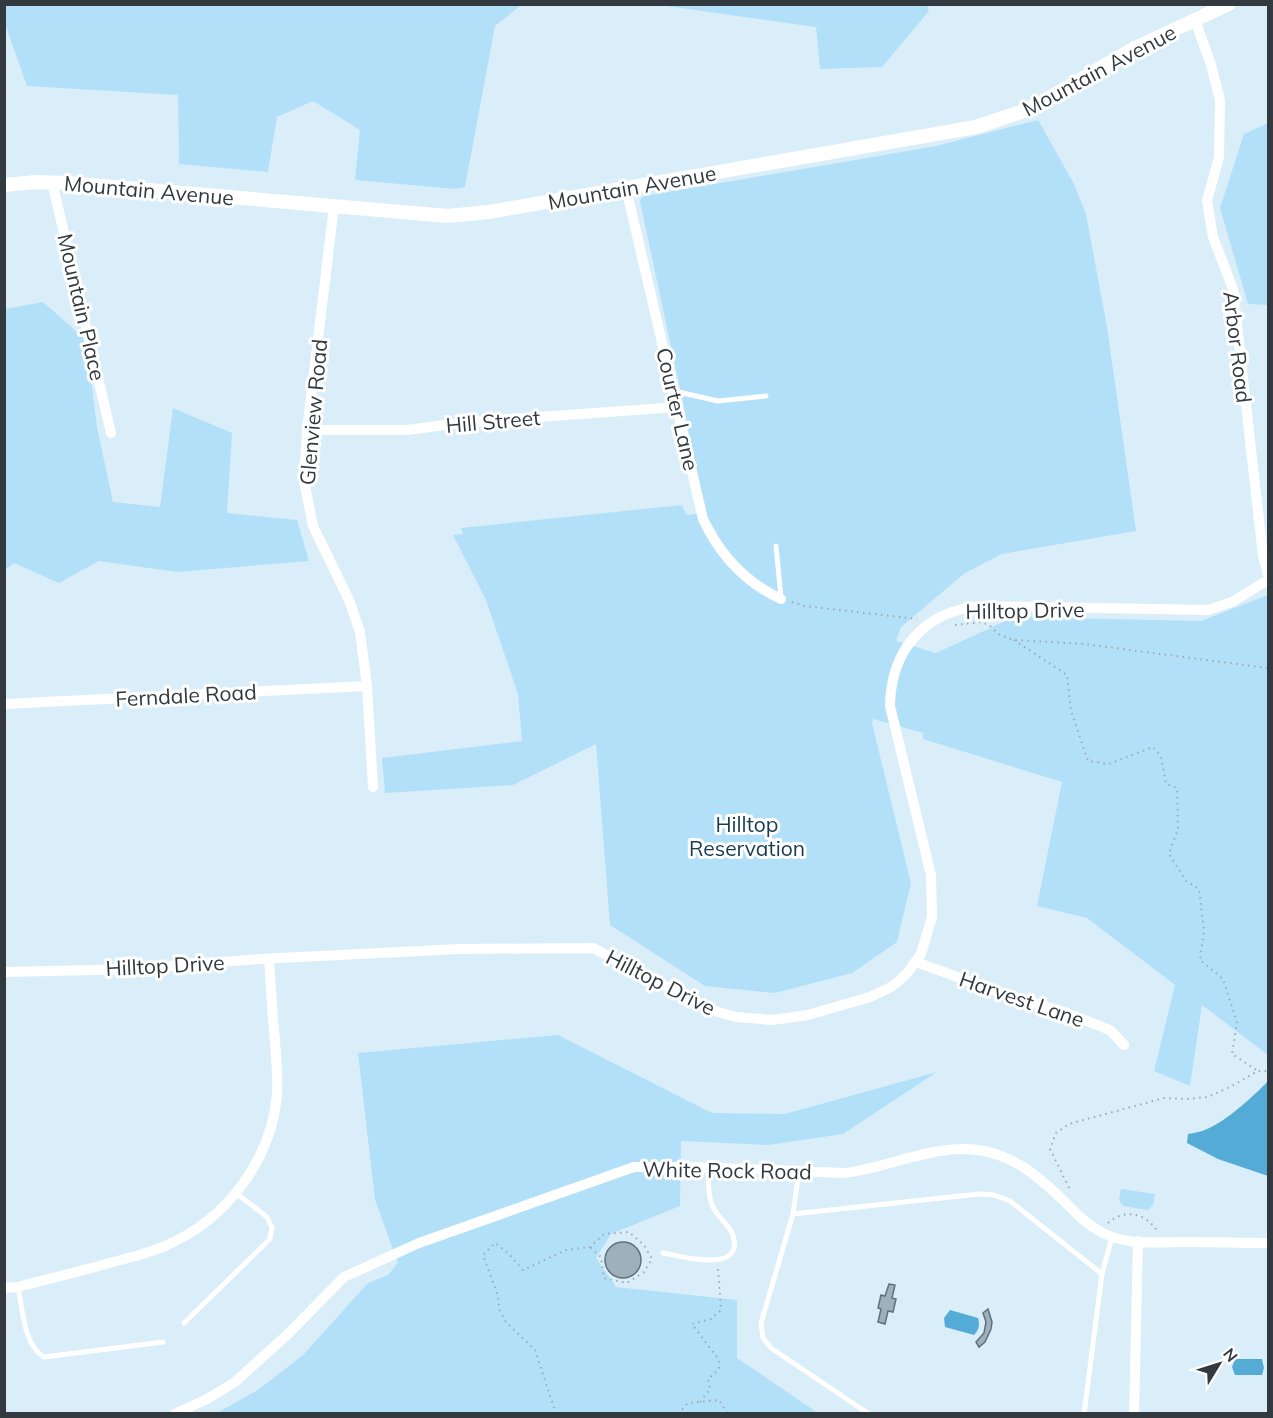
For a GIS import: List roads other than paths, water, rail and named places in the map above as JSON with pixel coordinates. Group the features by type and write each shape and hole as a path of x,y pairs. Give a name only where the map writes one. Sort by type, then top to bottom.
{"street":[{"name":"Mountain Avenue","path":"4,185 52,182 432,215 463,215 976,127 1021,112 1044,101 1133,49 1229,4"},
{"name":"Arbor Road","path":"1195,20 1220,100 1219,157 1207,201 1213,237 1233,289 1263,556 1269,574"},
{"name":"Mountain Place","path":"52,182 111,433"},
{"name":"Courter Lane","path":"627,188 699,504 710,533 726,559 757,586 781,599"},
{"name":"Glenview Road","path":"334,206 303,468 308,508 320,544 349,600 360,632 367,686 373,787"},
{"name":"Hill Street","path":"307,430 407,430 468,422 678,407"},
{"name":"Hilltop Drive","path":"4,972 139,969 269,959 459,949 593,948 700,1005 736,1017 772,1020 808,1016 870,997 891,987 916,962 925,945 932,917 931,875 892,719 890,692 894,673 902,654 918,633 931,622 957,610 981,606 1208,610 1232,602 1269,580"},
{"name":"Ferndale Road","path":"4,704 367,686"},
{"path":"4,1288 18,1287 166,1246 208,1220 236,1193 263,1148 277,1096 277,1060 269,959"},
{"name":"Harvest Lane","path":"916,962 1110,1030 1124,1045"},
{"name":"White Rock Road","path":"175,1413 207,1399 235,1382 287,1335 344,1277 419,1243 634,1167 708,1167 844,1173 861,1171 936,1151 980,1150 1008,1158 1028,1169 1077,1214 1112,1237 1138,1242 1269,1243"},
{"path":"1134,1413 1138,1242"}],"lane":[{"path":"674,392 718,400 766,396"},
{"path":"776,546 781,599"},
{"path":"663,1253 717,1261 728,1256 731,1251 734,1242 731,1232 711,1203 708,1167"},
{"path":"799,1171 793,1214 760,1323 763,1338 771,1348 869,1413"},
{"path":"184,1323 270,1239 272,1228 267,1217 236,1193"},
{"path":"793,1214 979,1194 994,1195 1010,1202 1102,1274"},
{"path":"1084,1413 1102,1274 1112,1237"},
{"path":"18,1287 29,1339 34,1351 44,1357 163,1342"}],"water":[{"path":"1268,1081 1268,1176 1218,1159 1187,1143 1188,1134 1205,1130 1222,1121"},
{"path":"950,1310 978,1318 979,1327 974,1335 945,1327 944,1318"},
{"path":"1235,1359 1262,1359 1264,1368 1262,1375 1235,1375 1232,1367"}],"park label":[{"name":"Hilltop Reservation","path":"747,836"}]}
